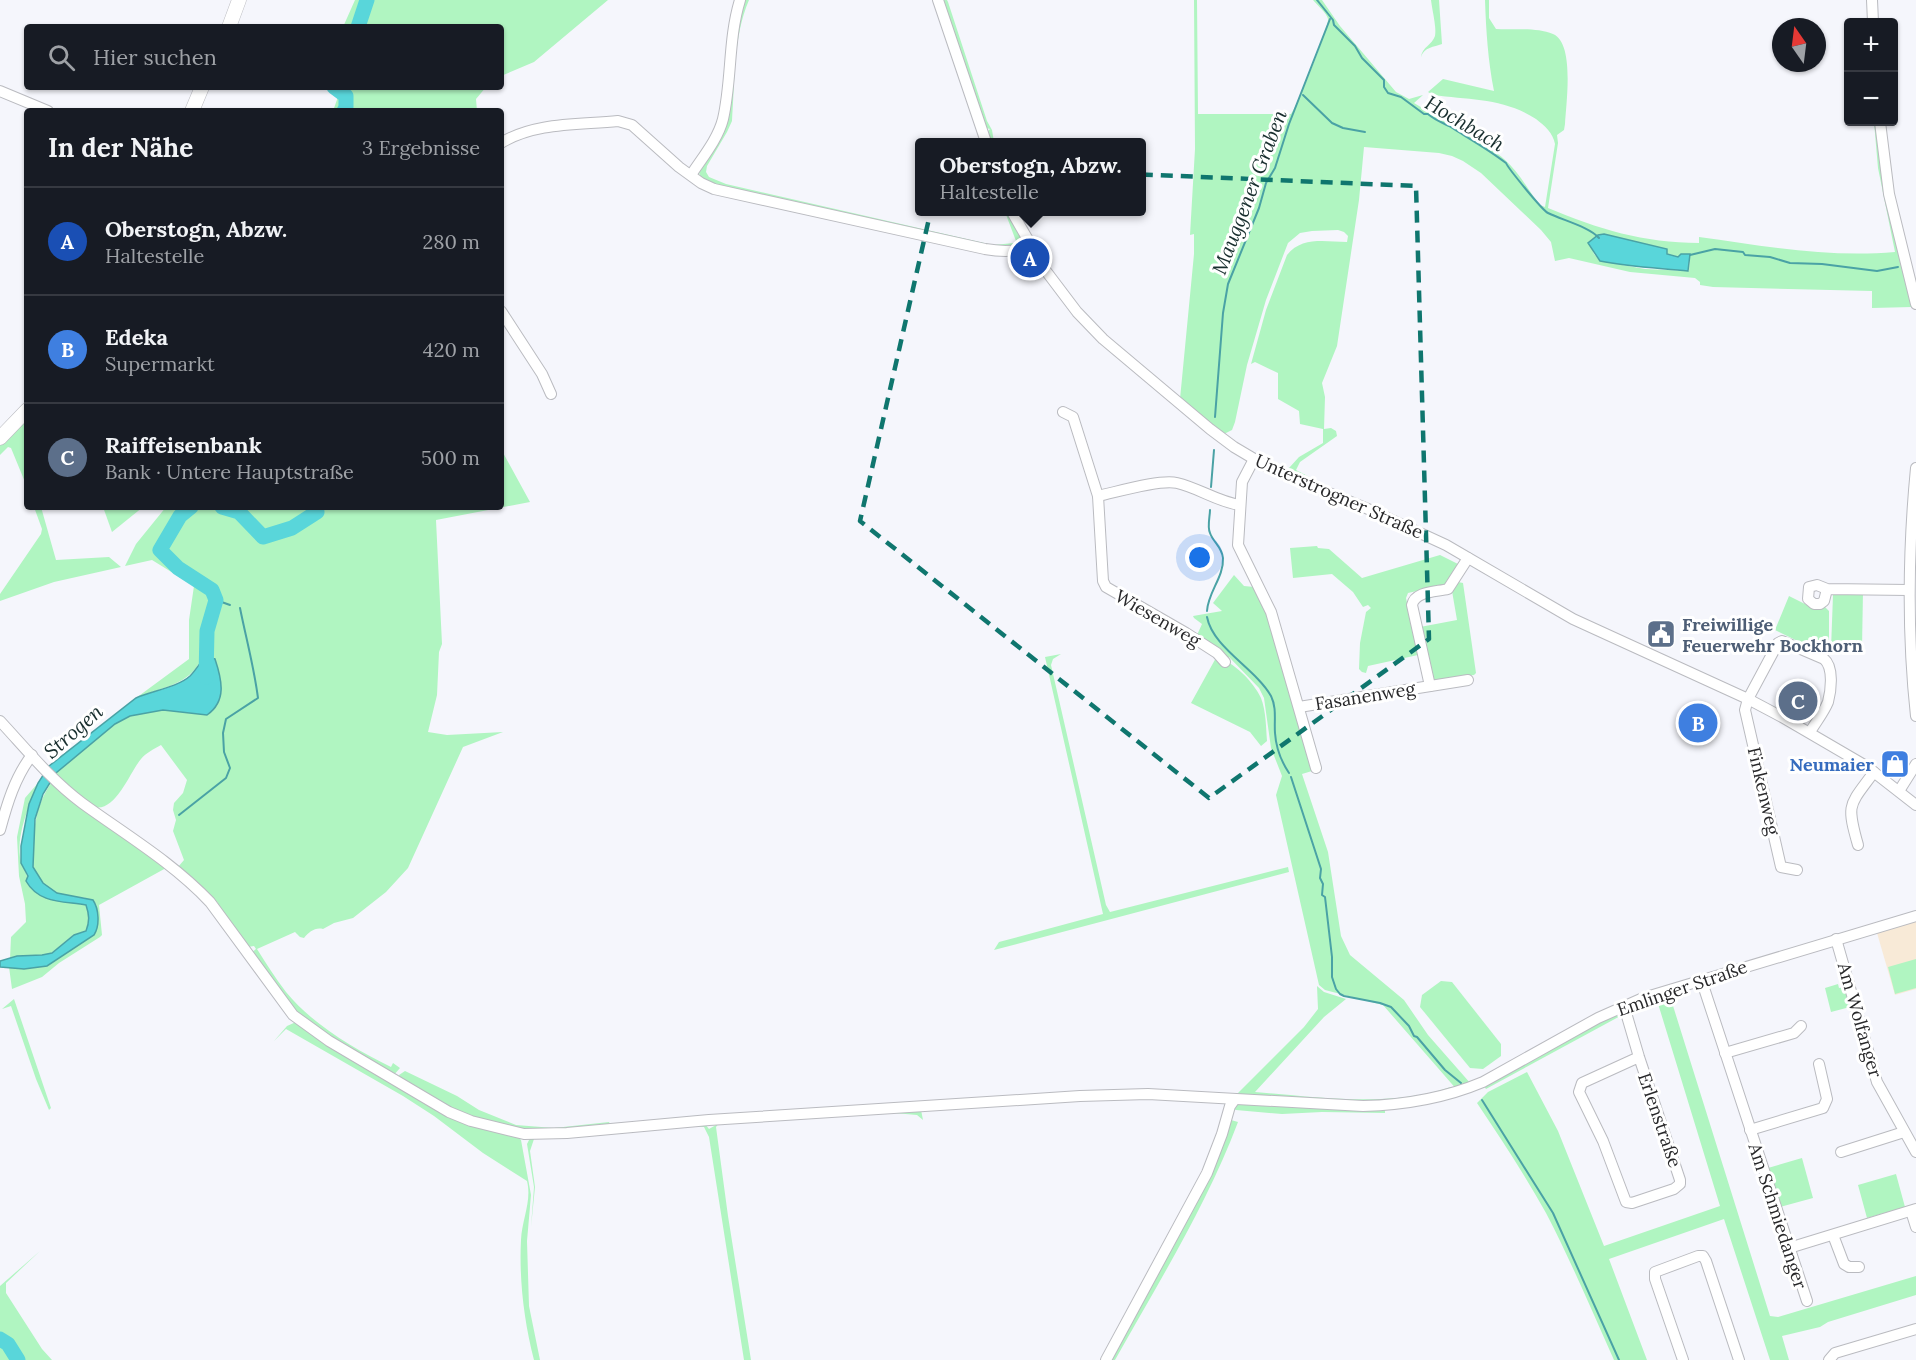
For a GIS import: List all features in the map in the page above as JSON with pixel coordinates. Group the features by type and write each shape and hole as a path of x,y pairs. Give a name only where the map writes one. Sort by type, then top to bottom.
{"main road":[{"path":"229,24 239,0"},
{"path":"193,108 201,90"},
{"path":"0,438 24,413"}],"street":[{"path":"691,175 710,146 723,119 734,20 740,0"},
{"path":"938,0 985,138"},
{"path":"1872,0 1873,18"},
{"path":"0,91 41,108"},
{"path":"504,141 533,129 626,122 701,183 729,194 852,218 986,249 1004,252 1022,251 1032,247"},
{"path":"1880,126 1889,194 1916,304"},
{"name":"Unterstrogner Straße","path":"1014,216 1060,291 1103,339 1210,429 1254,459 1413,529 1573,619 1748,699 1810,732 1874,772 1916,805"},
{"path":"504,316 542,374 551,394"},
{"name":"Wiesenweg","path":"1063,412 1073,417 1098,496 1103,581 1106,587 1186,633 1217,653 1225,662"},
{"name":"Fasanenweg","path":"1254,459 1242,482 1238,545 1271,612 1316,768"},
{"path":"1916,468 1911,532 1913,572 1909,590 1910,645 1916,716"},
{"path":"1098,496 1176,482 1240,505"},
{"name":"Fasanenweg","path":"1430,686 1412,605 1413,599 1418,595 1448,589 1468,558"},
{"path":"1827,589 1909,590"},
{"path":"1748,699 1782,640 1824,659 1828,662 1830,669 1828,702 1810,732"},
{"name":"Fasanenweg","path":"1299,707 1468,680"},
{"name":"Finkenweg","path":"1748,699 1745,710 1782,867 1797,870"},
{"name":"Emlinger Straße","path":"0,721 40,765 81,802 175,868 197,888 210,902 293,1015 329,1041 416,1095 449,1112 488,1126 524,1134 567,1133 709,1120 1080,1096 1148,1094 1388,1105 1438,1097 1483,1082 1624,1006 1656,993 1916,916"},
{"path":"0,830 16,780 32,755"},
{"path":"1899,790 1916,764"},
{"path":"1858,845 1850,809 1874,772"},
{"name":"Am Wolfanger","path":"1836,939 1877,1082 1916,1152"},
{"name":"Am Schmiedanger","path":"1701,979 1807,1301"},
{"name":"Erlenstraße","path":"1624,1006 1680,1184 1674,1189 1632,1203 1626,1202 1603,1141 1579,1092 1582,1083 1639,1057"},
{"path":"1725,1053 1794,1033 1801,1026"},
{"name":"Am Schmiedanger","path":"1750,1130 1823,1108 1827,1099 1819,1064"},
{"path":"1106,1360 1208,1173 1234,1099"},
{"path":"1841,1152 1904,1132"},
{"path":"1789,1248 1914,1210 1916,1227"},
{"path":"1833,1235 1844,1264 1849,1267 1859,1267"},
{"path":"1683,1360 1655,1279 1655,1272 1698,1256 1703,1256 1707,1261 1739,1360"},
{"path":"1828,1360 1835,1353 1916,1329"}],"highlighted area":[{"path":"941,166 1416,186 1429,639 1209,798 860,521"}],"shaded area":[{"path":"1916,919 1916,989 1895,995 1877,933"}],"green space":[{"path":"355,0 608,0 534,62 504,75 504,24 344,24"},
{"path":"743,0 749,0 737,43"},
{"path":"942,0 948,2 993,138 989,138 987,132 990,129 986,128"},
{"path":"1194,0 1197,0 1198,114 1291,114 1312,67 1327,25 1327,17 1313,0 1322,0 1340,26 1396,92 1409,99 1423,95 1414,103 1446,122 1456,121 1464,132 1498,154 1514,170 1540,205 1545,207 1555,144 1545,127 1524,112 1499,103 1433,95 1428,92 1443,79 1494,91 1486,23 1485,0 1489,0 1489,18 1496,29 1532,30 1553,34 1560,40 1564,49 1568,75 1565,124 1564,130 1557,135 1558,143 1548,208 1603,228 1659,240 1699,243 1699,237 1821,252 1895,252 1878,168 1874,126 1877,126 1912,307 1872,308 1872,291 1713,287 1700,285 1695,278 1630,272 1569,258 1555,261 1551,242 1541,230 1481,173 1463,161 1439,153 1364,147 1359,200 1337,346 1322,383 1325,397 1324,429 1331,428 1336,431 1337,436 1300,462 1296,470 1323,486 1289,472 1289,468 1299,457 1323,443 1323,429 1300,424 1299,411 1278,399 1278,373 1255,362 1251,364 1266,310 1287,255 1300,245 1315,241 1347,242 1348,236 1338,230 1312,231 1300,233 1288,243 1266,300 1247,365 1235,422 1232,430 1224,434 1180,399 1194,254 1194,234 1190,235 1195,149","holes":["1604,234 1667,249 1667,254 1678,257 1690,254 1689,271 1645,269 1600,261 1591,246"]},
{"path":"1431,0 1439,0 1442,44 1427,49 1422,54 1435,36"},
{"path":"737,45 732,121 707,166 706,172 709,177 726,184 993,245 1016,241 1007,216 1010,216 1021,239 1018,245 1000,248 728,190 700,177 699,171 730,96"},
{"path":"334,90 484,90 476,99 477,108 334,108 339,94"},
{"path":"24,420 24,480 11,448 8,447 0,455 0,445"},
{"path":"504,454 530,502 504,507"},
{"path":"35,510 42,510 56,560 109,557 121,567 54,582 0,601 0,594 41,534 42,529"},
{"path":"104,510 139,510 112,532"},
{"path":"164,510 488,510 436,520 442,644 439,652 437,695 428,732 447,735 503,732 463,747 408,868 386,892 353,918 334,923 323,929 315,929 304,938 295,932 257,949 296,1004 334,1035 391,1067 393,1063 400,1068 393,1076 336,1043 296,1011 251,953 256,949 254,946 248,947 217,906 218,903 178,867 184,860 173,831 176,820 173,810 174,803 183,793 187,780 161,745 143,757 115,798 102,807 94,807 55,774 115,724 130,716 163,710 207,715 198,665 186,678 136,698 189,659 189,620 194,586 152,560 125,566 136,544"},
{"path":"1317,546 1329,549 1362,578 1440,555 1458,564 1447,584 1408,593 1406,598 1418,655 1368,666 1366,673 1359,669 1360,643 1366,612 1371,608 1368,605 1363,607 1353,592 1332,574 1293,578 1290,548"},
{"path":"1234,575 1244,586 1254,587 1270,625 1312,771 1302,774 1328,852 1341,936 1350,955 1404,1000 1428,1035 1471,1084 1458,1091 1383,1005 1325,990 1319,985 1276,795 1282,776 1271,748 1264,698 1259,688 1229,657 1227,658 1197,635 1202,624 1193,616 1222,611 1213,603"},
{"path":"1458,582 1463,583 1476,673 1435,681 1432,679 1420,627 1457,620 1452,591"},
{"path":"1834,591 1863,591 1862,648 1834,653 1831,649"},
{"path":"1789,596 1811,607 1824,606 1829,611 1829,652 1822,653 1775,630"},
{"path":"1061,654 1053,659 1051,665 1106,905 1110,912 1288,867 1289,872 994,950 999,942 1103,914 1045,657"},
{"path":"1217,656 1242,673 1261,698 1267,741 1261,746 1250,732 1191,703"},
{"path":"38,783 24,822 20,842 21,862 28,885 49,899 86,905 88,924 86,931 73,935 52,953 17,956 10,959 11,937 26,922 19,876 17,837 25,798"},
{"path":"51,783 166,868 99,905 102,935 100,937 59,963 42,977 12,989 9,967 35,967 47,963 67,952 97,929 96,904 87,898 68,897 54,892 39,879 34,871 36,819"},
{"path":"1916,959 1916,988 1895,994 1888,967"},
{"path":"1441,981 1452,982 1501,1044 1501,1056 1483,1069 1470,1068 1420,1007 1422,995"},
{"path":"1838,984 1839,988 1845,987 1850,1007 1831,1012 1825,988"},
{"path":"1317,986 1324,992 1346,999 1324,1017 1255,1092 1378,1099 1403,1097 1451,1087 1453,1091 1390,1103 1236,1095 1304,1027 1318,1009"},
{"path":"1669,993 1770,1316 1778,1317 1916,1276 1916,1295 1828,1322 1820,1327 1782,1336 1789,1360 1770,1360 1724,1219 1609,1259 1647,1360 1614,1360 1546,1213 1477,1103 1488,1092 1527,1072 1558,1131 1604,1246 1720,1206 1656,997"},
{"path":"14,999 51,1108 49,1110 11,1006 2,1009"},
{"path":"1621,1010 1624,1014 1486,1089 1484,1086"},
{"path":"296,1022 333,1048 443,1113 521,1140 531,1195 527,1241 529,1306 540,1360 534,1360 527,1330 522,1285 521,1240 528,1203 527,1181 403,1096 286,1029 274,1041 287,1026"},
{"path":"405,1071 457,1096 479,1110 516,1125 554,1128 609,1122 610,1126 524,1130 465,1117 400,1079 399,1075"},
{"path":"1233,1104 1385,1108 1385,1113 1282,1114 1236,1110 1232,1108"},
{"path":"917,1109 921,1110 923,1120 917,1115 894,1113 720,1123"},
{"path":"1231,1120 1238,1122 1197,1213 1115,1360 1108,1360"},
{"path":"699,1123 705,1124 709,1129 719,1124 716,1127 728,1216 751,1360 744,1360 709,1137 704,1127 686,1126 572,1138 534,1139 530,1151 535,1187 531,1227 534,1187 527,1144 530,1138"},
{"path":"1802,1158 1813,1198 1780,1207 1768,1168"},
{"path":"1896,1174 1905,1207 1867,1218 1858,1185"},
{"path":"40,1251 6,1283 6,1293 42,1349 52,1360 0,1360 0,1286"}],"water":[{"path":"1604,234 1667,249 1667,254 1678,257 1681,254 1690,254 1688,271 1600,261 1588,243 1598,235"},
{"path":"206,657 215,659 221,682 218,703 207,715 163,710 130,716 115,724 56,773 43,794 35,819 33,867 43,883 57,893 93,900 98,913 97,927 94,935 47,966 24,969 0,967 0,961 17,956 52,953 74,935 86,931 88,924 86,905 53,900 38,894 26,881 28,876 21,863 21,846 29,804 38,783 49,766 136,698 185,680"}],"waterway":[{"name":"Strogen","path":"359,24 367,0"},
{"name":"Hochbach","path":"1317,0 1333,20 1334,25 1384,80 1384,87 1388,93 1401,97 1424,114 1449,126 1492,153 1506,163 1548,213 1583,227 1599,238"},
{"name":"Mauggener Graben","path":"1215,417 1223,313 1228,284 1259,208 1266,183 1275,168 1289,124 1330,19"},
{"name":"Strogen","path":"338,90 346,96 346,108"},
{"path":"1303,95 1332,123 1343,128 1365,132"},
{"name":"Hochbach","path":"1690,255 1715,249 1770,257 1790,263 1822,264 1877,271 1898,267"},
{"name":"Mauggener Graben","path":"1211,487 1214,450"},
{"name":"Strogen","path":"187,510 180,516 160,550 178,568 212,590 216,600 207,631 206,677"},
{"name":"Strogen","path":"232,510 239,512 263,537 292,528 317,512 317,510"},
{"name":"Mauggener Graben","path":"1207,611 1223,565 1221,551 1209,531 1210,510"},
{"path":"216,600 230,605"},
{"path":"179,815 226,778 230,768 224,752 223,733 226,719 258,698 240,608"},
{"name":"Mauggener Graben","path":"1207,617 1217,638 1255,676 1271,696 1275,710 1276,744 1289,773"},
{"name":"Mauggener Graben","path":"1291,777 1321,869 1322,895 1325,897 1332,957 1332,977 1336,989 1344,996 1391,1007 1445,1070 1461,1083"},
{"name":"Mauggener Graben","path":"1482,1100 1553,1213 1619,1360"},
{"name":"Strogen","path":"0,1339 8,1344 18,1360"}],"place":[{"name":"Oberstogn, Abzw.","path":"1030,258"},
{"name":"Freiwillige Feuerwehr Bockhorn","path":"1661,634"},
{"name":"Raiffeisenbank","path":"1798,701"},
{"name":"Edeka","path":"1698,723"},
{"name":"Neumaier","path":"1895,764"}]}
